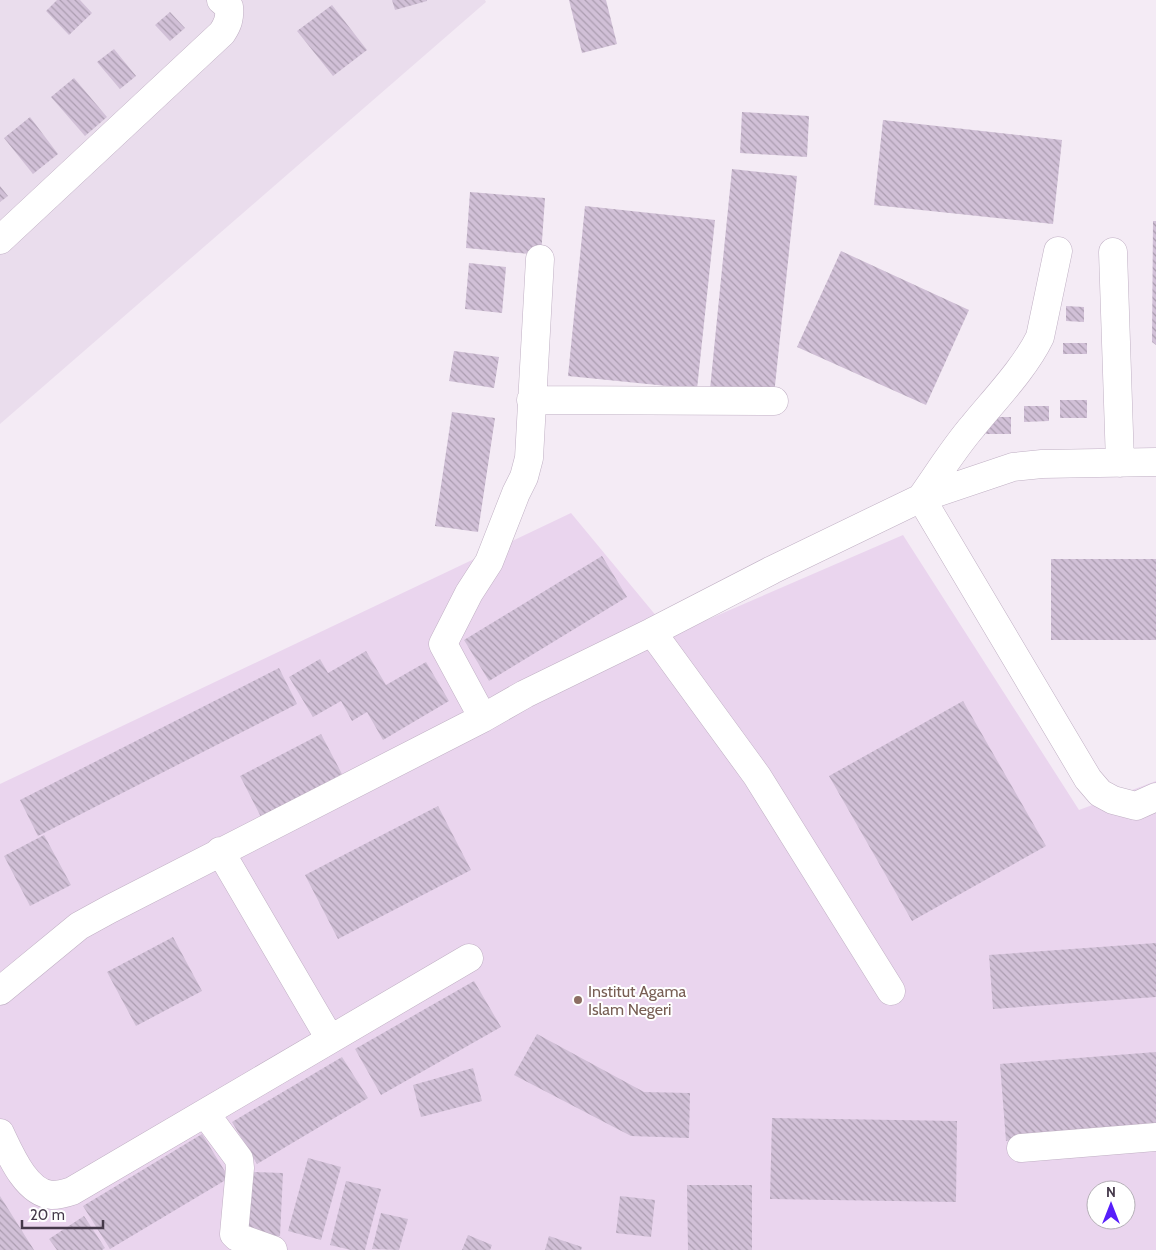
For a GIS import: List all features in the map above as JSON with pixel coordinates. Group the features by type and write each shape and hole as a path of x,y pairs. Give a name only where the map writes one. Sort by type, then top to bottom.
{"street":[{"path":"0,240 222,33 229,22 230,2"},
{"path":"921,498 972,426 1000,395 1034,349 1040,337 1058,251"},
{"path":"1113,252 1120,463"},
{"path":"483,718 443,644 469,592 489,562 524,477 529,458 540,260"},
{"path":"531,400 774,401"},
{"path":"0,992 79,926 483,718 525,694 908,503 1013,467 1156,462"},
{"path":"921,498 1088,779 1100,792 1114,800 1136,806 1156,797"},
{"path":"652,632 757,776 892,991"},
{"path":"220,852 330,1040"},
{"path":"0,1133 15,1163 30,1184 44,1193 52,1195 81,1187 469,958"},
{"path":"205,1113 239,1159 240,1168 234,1234 237,1237 273,1250"},
{"path":"1021,1148 1156,1137"}],"shaded area":[{"path":"0,0 485,0 486,2 0,424"},
{"name":"Institut Agama Islam Negeri","path":"571,513 672,635 903,535 1079,810 1156,781 1156,1250 0,1250 0,784"}],"building":[{"path":"57,0 80,0 92,13 69,35 46,11"},
{"path":"392,0 427,0 427,1 395,10"},
{"path":"569,0 606,0 617,44 582,53"},
{"path":"332,5 367,50 333,76 297,31"},
{"path":"170,12 185,28 170,41 155,25"},
{"path":"114,49 136,76 120,89 97,62"},
{"path":"74,78 107,117 85,136 51,97"},
{"path":"742,112 809,116 807,157 740,153"},
{"path":"30,117 58,154 33,174 4,138"},
{"path":"883,120 1062,140 1053,224 874,205"},
{"path":"732,169 797,176 774,395 710,389"},
{"path":"0,186 8,196 0,202"},
{"path":"470,192 545,198 541,255 466,248"},
{"path":"585,206 715,220 697,389 568,376"},
{"path":"1153,221 1156,221 1156,345 1152,342"},
{"path":"841,251 969,310 926,405 797,347"},
{"path":"469,263 506,267 502,313 465,309"},
{"path":"1066,306 1084,307 1084,322 1066,321"},
{"path":"1063,343 1087,343 1087,354 1063,354"},
{"path":"454,351 499,357 494,388 449,381"},
{"path":"1060,400 1087,400 1087,418 1060,418"},
{"path":"1024,406 1049,406 1049,421 1024,422"},
{"path":"452,412 495,418 478,532 435,526"},
{"path":"986,417 1011,417 1011,434 986,434"},
{"path":"602,556 627,597 489,681 464,640"},
{"path":"1051,559 1156,559 1156,640 1051,640"},
{"path":"366,651 386,685 426,662 449,701 383,740 367,712 352,721 341,701 313,717 289,677 320,659 328,673"},
{"path":"279,668 297,704 38,836 20,800"},
{"path":"963,701 1046,846 912,921 829,776"},
{"path":"321,734 342,774 261,817 240,776"},
{"path":"438,806 471,870 338,939 305,875"},
{"path":"44,835 71,885 30,906 4,856"},
{"path":"173,937 202,991 136,1026 107,972"},
{"path":"1156,943 1156,997 993,1009 989,955"},
{"path":"474,981 501,1027 381,1095 355,1049"},
{"path":"537,1034 644,1092 690,1093 689,1138 631,1136 514,1075"},
{"path":"1156,1052 1156,1130 1006,1141 1000,1064"},
{"path":"342,1057 368,1098 257,1164 232,1122"},
{"path":"473,1068 482,1101 421,1117 413,1085"},
{"path":"772,1118 957,1121 956,1202 770,1199"},
{"path":"202,1134 229,1178 110,1249 83,1206"},
{"path":"308,1158 341,1167 321,1240 288,1231"},
{"path":"251,1172 283,1173 280,1236 248,1235"},
{"path":"346,1181 381,1189 365,1250 351,1250 330,1245"},
{"path":"687,1185 752,1185 752,1250 688,1250"},
{"path":"0,1196 34,1250 0,1250"},
{"path":"620,1196 655,1200 651,1237 616,1233"},
{"path":"381,1213 408,1219 399,1250 372,1249"},
{"path":"84,1216 105,1248 102,1250 57,1250 49,1239"},
{"path":"468,1235 492,1245 490,1250 462,1250"},
{"path":"549,1236 582,1247 581,1250 545,1250"}],"place":[{"name":"Institut Agama Islam Negeri","path":"578,1000"}]}
